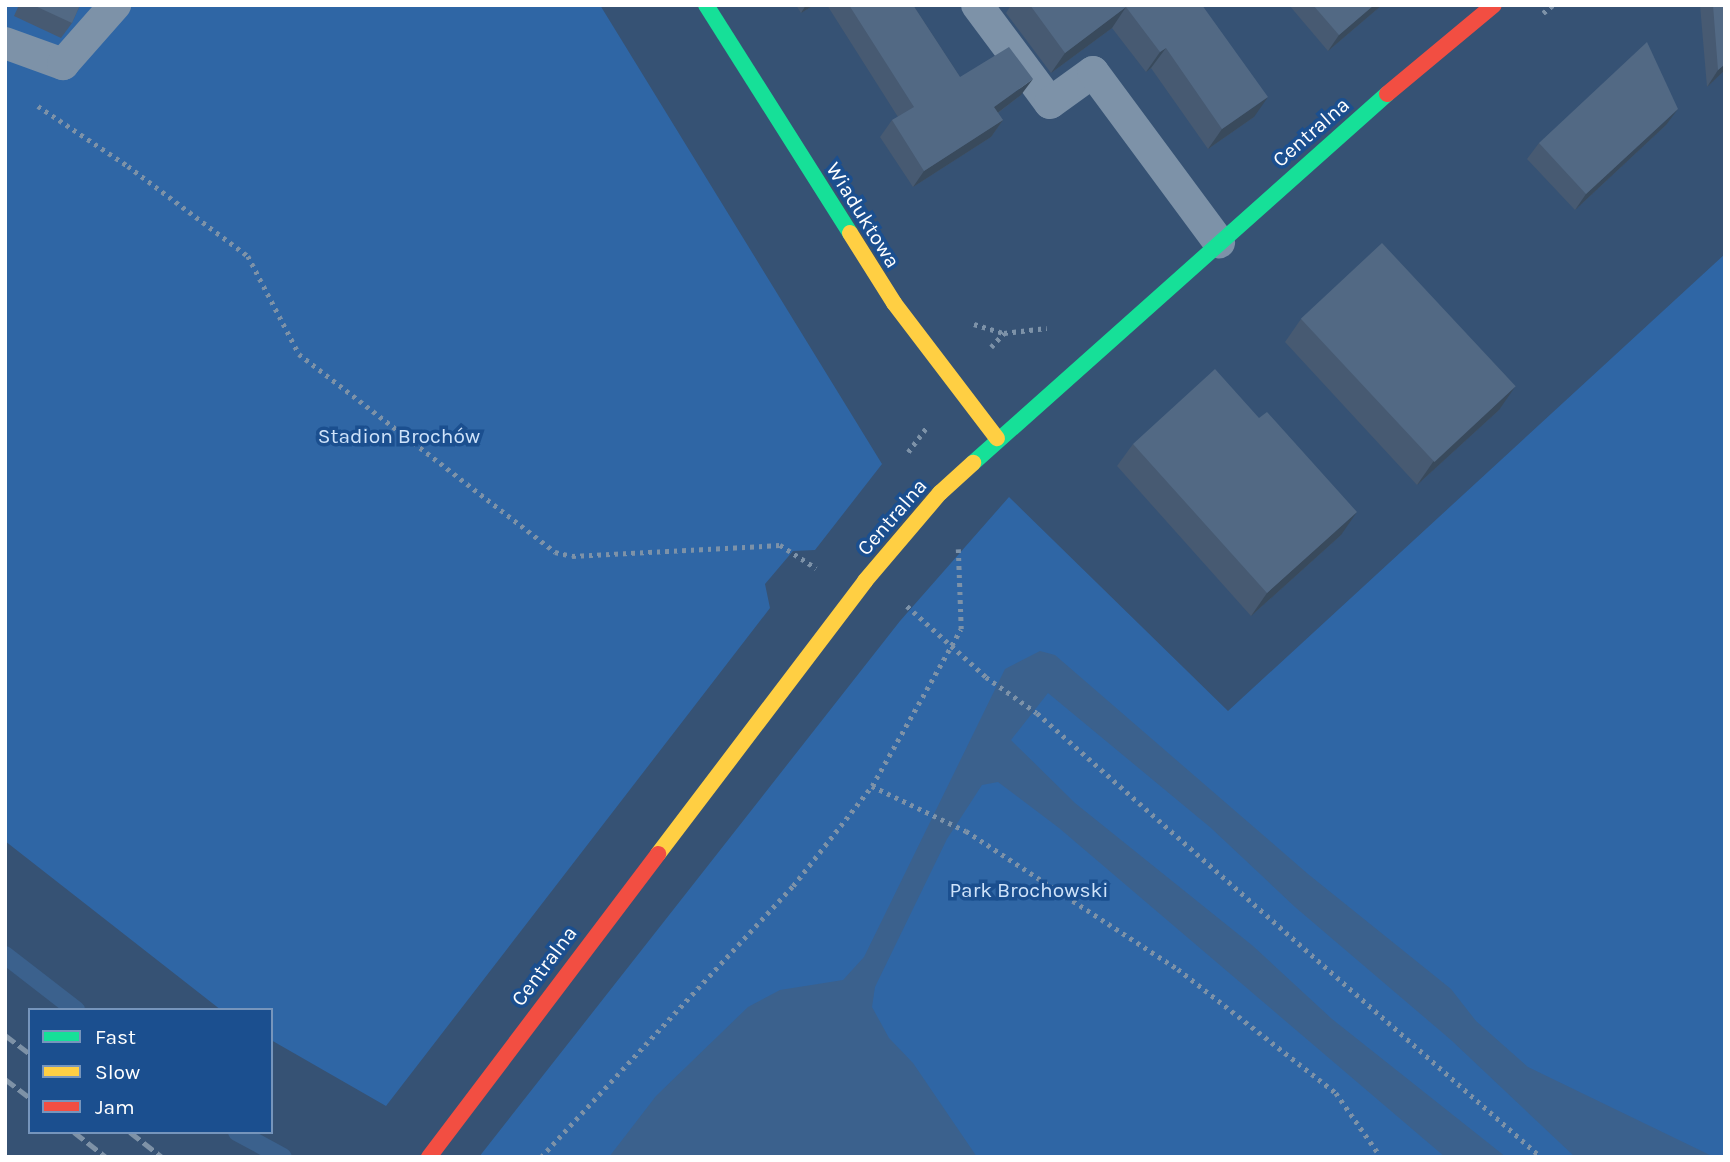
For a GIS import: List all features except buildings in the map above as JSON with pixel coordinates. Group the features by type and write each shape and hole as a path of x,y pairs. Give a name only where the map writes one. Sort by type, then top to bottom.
{"street":[{"name":"Wiaduktowa","path":"706,5 894,303 997,438"},
{"name":"Centralna","path":"429,1157 865,581 940,493 997,438 1494,5"}],"lane":[{"path":"14,46 63,64 116,5"},
{"path":"977,5 1050,103 1093,72 1219,243"}],"path":[{"path":"14,46 29,99 128,166 248,256 299,354 555,552 572,556 780,545 819,570"},
{"path":"967,322 1004,333 1053,327"},
{"path":"541,1157 793,886 872,786 961,629 958,546"},
{"path":"899,598 951,648 1037,713 1541,1157"},
{"path":"872,786 966,831 1210,993 1336,1093 1381,1157"}],"green space":[{"name":"Stadion Brochów","path":"5,5 600,5 882,464 815,550 793,551 765,584 770,608 386,1106 273,1041 273,1008 218,1008 5,841"},
{"name":"Park Brochowski","path":"1725,254 1725,1157 479,1157 900,621 1009,497 1228,711"}],"shaded area":[{"path":"1040,651 1055,655 1308,874 1451,989 1476,1021 1528,1067 1714,1157 1575,1157 1451,1040 1295,907 1211,828 1048,693 1011,740 1075,803 1253,946 1332,1019 1506,1157 1445,1157 1059,828 998,782 982,785 947,839 875,987 872,1007 889,1038 913,1063 977,1157 609,1157 656,1096 748,1007 780,990 843,980 864,957 1005,669"}],"waterway":[{"path":"5,955 73,1008"},
{"path":"241,1134 283,1157"}],"railway":[{"path":"5,1035 28,1052"},
{"path":"5,1079 28,1096"},
{"path":"77,1134 106,1157"},
{"path":"133,1134 162,1157"}],"traffic: fast":[{"path":"706,5 850,233"},
{"path":"973,463 1387,94"}],"traffic: slow":[{"path":"850,233 894,303 997,438"},
{"path":"658,854 865,581 940,493 973,463"}],"traffic: jam":[{"path":"1387,94 1494,5"},
{"path":"429,1157 658,854"}]}
